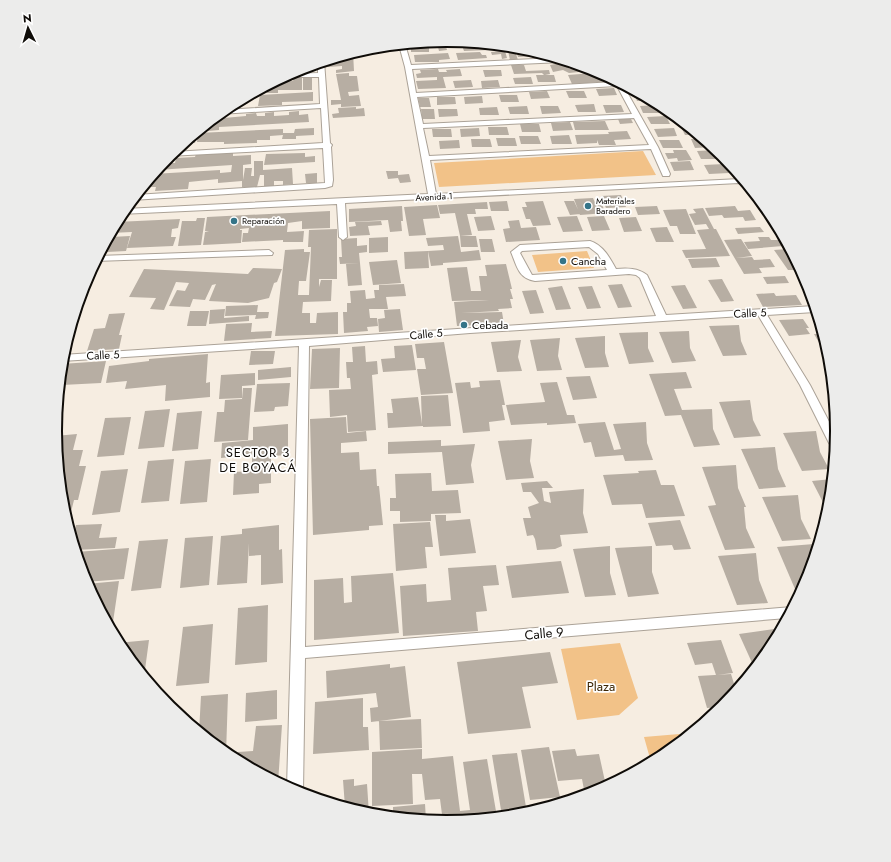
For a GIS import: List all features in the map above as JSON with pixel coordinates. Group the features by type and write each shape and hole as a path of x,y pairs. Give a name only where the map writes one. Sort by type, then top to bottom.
{"street":[{"path":"403,49 414,95 433,197"},
{"path":"408,67 547,61"},
{"path":"141,198 325,186 329,184 328,145 321,67"},
{"path":"300,76 322,75"},
{"path":"414,95 608,84"},
{"path":"622,90 654,147 666,174"},
{"path":"233,111 324,106"},
{"path":"420,126 637,116"},
{"path":"180,153 328,145"},
{"path":"426,158 654,147"},
{"name":"Avenida 1","path":"131,212 738,182"},
{"path":"341,201 343,237"},
{"path":"613,272 600,250 590,244 520,248 515,252 526,275 529,277 613,272 629,271 639,273 644,277 662,318"},
{"path":"102,259 269,253"},
{"name":"Calle 5","path":"69,358 304,343 470,330 809,309"},
{"path":"761,313 805,385 830,433"},
{"path":"295,784 304,343"},
{"name":"Calle 9","path":"298,653 784,613"}],"green space":[{"path":"643,151 656,175 439,187 434,163"},
{"name":"Cancha","path":"587,251 594,268 538,272 532,255"},
{"name":"Plaza","path":"620,643 638,698 619,715 577,720 561,649"},
{"path":"682,734 649,756 644,737"}],"building":[{"path":"438,47 446,47 447,50 439,51"},
{"path":"429,48 429,52 411,52 411,49"},
{"path":"463,48 489,50 464,51"},
{"path":"480,52 482,55 486,55 487,58 458,60 456,53"},
{"path":"491,52 505,52 507,58 502,59 501,54 492,55"},
{"path":"508,52 516,53 518,60 510,60"},
{"path":"448,53 450,59 439,60 439,62 415,62 414,55"},
{"path":"517,53 530,56 518,57"},
{"path":"353,58 354,71 336,73 336,70 342,69 342,66 328,67 328,65"},
{"path":"557,64 581,72 569,73 563,70 553,72 550,65"},
{"path":"511,65 524,65 526,71 549,70 550,74 545,75 554,75 556,82 538,82 536,75 544,75 542,73 514,74"},
{"path":"438,69 439,72 447,72 446,70 460,69 462,76 443,77 446,88 418,89 416,81 437,80 437,77 417,78 416,74 421,73 420,70"},
{"path":"483,70 501,70 502,76 485,77"},
{"path":"349,73 349,76 357,76 359,91 348,92 349,96 359,95 361,106 341,107 341,104 331,105 331,100 341,100 336,74"},
{"path":"586,74 603,82 572,84 568,75"},
{"path":"531,77 533,84 515,84 513,78"},
{"path":"295,78 302,78 302,90 278,90 278,93 267,93 267,91 288,81 293,81"},
{"path":"303,78 312,78 312,90 303,90"},
{"path":"471,80 473,87 455,88 453,81"},
{"path":"498,80 500,87 482,88 481,81"},
{"path":"614,88 617,95 599,96 596,89"},
{"path":"547,91 550,98 531,99 529,92"},
{"path":"566,91 584,91 587,98 569,98"},
{"path":"313,92 313,101 282,102 282,105 258,106 260,95"},
{"path":"499,95 517,95 519,102 501,102"},
{"path":"482,96 483,103 465,104 464,97"},
{"path":"437,97 455,97 456,104 437,105"},
{"path":"635,97 642,101 637,101"},
{"path":"418,98 429,98 431,107 420,107"},
{"path":"594,104 596,112 578,112 575,105"},
{"path":"603,105 621,105 624,112 606,113"},
{"path":"649,105 660,113 643,113 640,106"},
{"path":"527,106 529,114 510,114 508,107"},
{"path":"540,106 558,106 561,113 542,114"},
{"path":"356,107 356,109 364,108 365,116 333,118 332,114 339,113 338,108"},
{"path":"497,107 499,115 480,115 479,108"},
{"path":"421,109 434,109 435,119 422,119"},
{"path":"438,109 457,109 458,116 439,117"},
{"path":"299,111 299,115 308,114 309,122 219,127 219,130 205,131 223,118 246,116 246,114 256,113 257,116 265,116 265,113 274,112 274,116 289,115 289,112"},
{"path":"665,116 670,124 651,124 647,117"},
{"path":"618,119 631,119 633,123 620,124"},
{"path":"605,121 609,130 575,130 573,122"},
{"path":"570,122 573,130 553,131 551,123"},
{"path":"520,124 539,124 541,132 522,132"},
{"path":"488,127 507,127 509,135 489,135"},
{"path":"314,128 314,135 296,136 296,139 282,139 283,135 270,136 270,140 257,140 257,143 224,144 224,142 197,142 197,138 204,133 283,129 283,133 294,133 295,129"},
{"path":"479,128 480,136 461,137 460,129"},
{"path":"674,128 677,136 658,137 654,129"},
{"path":"682,128 690,135 685,135"},
{"path":"432,129 451,129 452,137 433,137"},
{"path":"627,131 631,139 614,140 616,145 599,145 597,140 597,143 577,144 575,135 609,134 608,132"},
{"path":"569,135 572,144 552,144 550,136"},
{"path":"519,136 538,136 541,144 521,144"},
{"path":"496,138 515,138 517,146 498,146"},
{"path":"471,139 490,139 492,147 472,147"},
{"path":"691,139 695,139 705,147 695,148"},
{"path":"459,140 460,148 440,149 439,141"},
{"path":"659,140 679,140 683,148 663,148"},
{"path":"673,150 686,150 692,160 678,161 677,158 668,159 665,153 674,153"},
{"path":"708,150 717,159 701,159 697,151"},
{"path":"233,152 233,156 251,155 251,164 243,165 243,180 245,168 252,168 251,176 254,176 254,161 263,161 263,170 292,168 293,184 283,185 283,181 274,181 274,186 264,187 264,175 260,175 257,187 242,187 242,181 218,183 218,179 189,182 188,189 155,191 156,187 150,187 161,174 220,170 220,173 231,172 232,165 165,169 171,162 175,163 176,158 195,157 196,154"},
{"path":"305,153 305,157 315,156 315,162 264,165 266,154"},
{"path":"690,161 694,170 674,171 670,162"},
{"path":"722,164 729,173 709,174 704,165"},
{"path":"386,171 398,171 398,175 409,174 411,182 400,183 398,178 388,179"},
{"path":"317,173 317,183 306,183 305,174"},
{"path":"621,195 626,207 606,208 601,196"},
{"path":"593,198 596,205 602,205 606,213 580,215 574,199"},
{"path":"507,201 509,211 491,211 489,202"},
{"path":"543,201 551,225 533,226 530,219 526,219 522,207 527,207 525,202"},
{"path":"564,201 574,201 580,214 570,215"},
{"path":"487,202 488,209 475,209 476,214 467,214 472,235 460,236 455,213 440,214 438,205"},
{"path":"437,205 440,218 423,219 426,235 409,236 404,207"},
{"path":"402,206 402,231 390,232 388,220 349,222 349,209"},
{"path":"657,206 660,214 638,215 635,207"},
{"path":"735,206 738,211 750,210 756,220 745,221 743,217 724,218 722,215 709,216 705,208"},
{"path":"703,208 730,256 686,258 682,250 706,249 697,230 709,229 706,224 695,225 689,214 696,213 693,209"},
{"path":"686,209 696,234 680,234 677,226 670,226 663,210"},
{"path":"330,211 330,228 302,229 302,221 288,223 287,232 304,231 303,242 283,242 283,240 242,242 243,233 248,233 249,228 240,229 242,230 241,243 203,245 205,232 209,232 205,231 207,217"},
{"path":"491,216 495,230 478,231 474,217"},
{"path":"577,216 583,231 563,232 557,217"},
{"path":"604,216 610,230 592,231 587,217"},
{"path":"636,217 642,231 624,232 619,218"},
{"path":"197,218 205,218 201,245 178,246 182,221 196,221"},
{"path":"180,219 178,228 172,229 171,237 176,237 173,246 127,248 132,232 117,233 124,222"},
{"path":"519,220 521,228 536,227 540,240 506,242 503,229 510,228 508,221"},
{"path":"381,221 382,225 368,226 370,235 350,236 349,227 356,226 355,222"},
{"path":"667,227 674,242 656,242 650,228"},
{"path":"760,227 764,232 738,234 735,228"},
{"path":"337,229 337,279 319,279 319,287 321,280 332,280 331,301 303,302 302,313 310,313 310,323 316,323 317,313 338,312 338,334 275,336 285,250 304,249 304,252 310,252 306,281 299,281 298,295 309,295 311,247 308,247 309,230"},
{"path":"130,236 126,251 107,252 114,237"},
{"path":"458,236 461,252 479,250 481,260 443,263 443,265 431,266 428,251 444,250 443,245 428,246 426,238"},
{"path":"460,236 476,236 478,247 461,247"},
{"path":"388,237 388,252 369,253 369,238"},
{"path":"758,237 769,237 771,240 779,240 782,246 748,249 744,242 760,241"},
{"path":"357,238 357,246 367,245 367,252 359,253 360,263 340,264 339,257 342,257 341,239"},
{"path":"479,239 492,239 495,252 481,252"},
{"path":"741,239 752,256 736,258 752,257 754,260 770,259 775,267 759,268 762,273 744,274 724,240"},
{"path":"784,249 794,270 788,270 774,250"},
{"path":"428,251 429,268 405,269 404,252"},
{"path":"716,258 720,267 692,268 688,259"},
{"path":"397,260 401,283 373,285 369,262"},
{"path":"360,263 362,285 348,286 346,264"},
{"path":"506,264 512,289 510,289 513,299 510,299 512,308 498,309 499,311 461,313 502,312 504,324 457,326 454,302 489,300 452,301 447,268 467,267 471,291 481,291 479,276 487,276 485,265"},
{"path":"253,268 282,269 277,282 274,283 269,298 248,303 209,301 216,284 212,285 205,300 193,299 190,307 169,306 177,290 185,291 189,283 176,282 164,310 150,309 156,298 129,297 144,269 248,274"},
{"path":"785,276 789,283 767,284 763,277"},
{"path":"722,279 734,301 721,302 708,280"},
{"path":"404,284 406,296 386,297 388,309 369,309 370,318 377,318 378,326 367,327 368,331 344,333 343,312 347,312 347,303 351,303 350,291 365,290 366,299 375,298 374,290 379,290 379,285"},
{"path":"622,284 632,307 618,308 608,285"},
{"path":"685,285 697,308 683,309 671,286"},
{"path":"562,286 571,309 556,310 548,288"},
{"path":"592,286 601,308 587,309 578,287"},
{"path":"536,290 544,313 530,314 522,291"},
{"path":"774,293 776,296 796,295 802,305 763,307 756,294"},
{"path":"258,305 257,312 269,312 268,318 255,319 256,315 225,316 226,306"},
{"path":"225,309 224,318 249,316 249,321 209,324 210,310"},
{"path":"400,309 403,330 379,332 378,319 385,318 384,310"},
{"path":"190,311 209,311 206,326 187,326"},
{"path":"125,313 119,335 122,335 119,349 87,351 94,329 105,328 109,314"},
{"path":"803,319 809,328 806,328 810,334 789,336 779,320"},
{"path":"252,323 251,332 272,331 271,338 224,341 226,324"},
{"path":"739,325 741,341 747,355 723,356 709,326"},
{"path":"689,331 690,348 696,361 672,363 659,332"},
{"path":"648,332 648,348 654,362 629,364 619,333"},
{"path":"605,336 605,353 609,367 585,368 575,338"},
{"path":"560,338 558,356 562,370 537,371 530,340"},
{"path":"521,340 518,357 522,371 497,372 491,342"},
{"path":"444,342 453,393 421,395 417,369 426,369 424,358 417,358 415,344"},
{"path":"412,345 416,370 383,372 381,359 395,358 394,346"},
{"path":"365,346 366,362 377,361 378,374 372,375 376,430 348,432 347,415 330,417 329,390 351,389 350,378 347,378 346,362 353,362 352,347"},
{"path":"340,348 339,388 310,389 312,349"},
{"path":"251,351 275,351 273,364 249,365"},
{"path":"208,354 206,383 210,382 210,397 165,401 166,385 125,389 127,381 106,383 109,366 149,361 149,359"},
{"path":"106,361 101,383 65,385 68,364"},
{"path":"291,367 291,377 258,380 258,370"},
{"path":"686,372 692,388 674,389 682,410 712,409 713,429 720,445 694,447 681,415 665,416 649,374"},
{"path":"255,373 255,385 242,386 242,398 219,399 221,375"},
{"path":"590,376 597,398 573,400 566,377"},
{"path":"500,380 505,405 502,405 505,420 489,422 490,431 463,433 455,383 470,382 471,388 480,387 479,381"},
{"path":"557,382 567,415 574,415 576,423 511,425 506,405 545,402 540,383"},
{"path":"290,383 288,406 275,407 274,411 254,412 257,384"},
{"path":"243,388 252,388 248,440 214,442 217,412 224,412 225,400 242,399"},
{"path":"448,395 451,426 388,428 387,413 393,413 391,399 418,397 422,424 421,396"},
{"path":"750,400 753,420 761,436 734,438 719,402"},
{"path":"170,409 164,447 138,449 145,411"},
{"path":"202,411 198,449 172,451 177,413"},
{"path":"131,417 124,455 97,457 105,418"},
{"path":"346,417 347,433 366,431 367,441 341,443 341,453 359,452 360,470 376,469 383,525 369,526 369,530 313,535 310,419"},
{"path":"605,422 614,450 621,449 613,424 646,422 647,443 653,460 625,461 623,455 595,457 591,442 584,443 578,424"},
{"path":"288,424 288,455 271,456 271,483 259,484 259,493 233,495 234,472 252,471 252,455 221,458 222,443 253,440 253,427"},
{"path":"816,431 820,452 828,467 827,469 802,471 783,433"},
{"path":"77,434 73,450 83,450 79,466 86,466 78,500 74,500 71,513 62,456 62,435"},
{"path":"532,439 530,461 534,478 506,480 498,441"},
{"path":"441,440 441,446 475,444 471,465 474,483 446,485 442,452 388,454 388,442"},
{"path":"775,447 778,469 786,487 759,489 741,449"},
{"path":"174,459 169,501 141,503 148,461"},
{"path":"211,459 207,502 180,504 185,461"},
{"path":"736,465 738,488 746,507 744,507 746,528 755,548 725,550 708,506 716,505 702,467"},
{"path":"128,469 120,512 92,515 101,471"},
{"path":"656,470 661,485 674,485 685,516 646,518 642,504 612,505 603,475 639,473 638,471"},
{"path":"431,473 432,491 458,490 461,513 431,514 431,521 400,522 400,511 390,511 390,498 396,498 395,474"},
{"path":"826,480 823,502 812,481"},
{"path":"547,481 553,488 542,488 544,501 551,503 549,492 584,489 583,513 588,533 560,535 562,546 555,549 537,550 533,535 527,536 523,518 531,518 528,507 539,503 531,492 523,492 521,483"},
{"path":"798,495 801,519 811,539 782,541 762,497"},
{"path":"435,515 446,515 446,521 470,519 476,553 440,556"},
{"path":"680,520 691,549 674,550 672,545 656,546 648,523"},
{"path":"430,522 433,547 425,547 427,568 396,571 393,524"},
{"path":"102,524 99,538 117,537 115,548 81,550 75,529 76,525"},
{"path":"279,525 279,550 282,549 283,583 261,585 261,555 249,556 249,543 247,583 217,585 221,536 242,534 242,529"},
{"path":"213,536 209,585 180,588 185,538"},
{"path":"168,539 161,588 131,591 139,541"},
{"path":"812,544 795,589 777,547"},
{"path":"610,546 610,573 616,595 585,597 573,549"},
{"path":"652,546 652,572 659,594 628,597 615,548"},
{"path":"129,548 124,579 92,581 81,552"},
{"path":"756,553 759,580 768,603 737,605 718,556"},
{"path":"561,561 569,593 512,598 506,566"},
{"path":"496,565 499,585 483,586 487,611 476,612 478,631 403,636 400,586 426,584 427,602 451,600 448,568"},
{"path":"393,573 399,633 314,640 314,580 343,578 344,603 352,602 351,576"},
{"path":"119,581 113,622 101,601 93,583"},
{"path":"268,605 267,662 235,665 238,608"},
{"path":"213,624 209,683 176,686 183,627"},
{"path":"774,629 752,662 739,634"},
{"path":"149,640 145,670 141,665 125,642"},
{"path":"721,640 733,673 716,675 712,663 695,665 687,643"},
{"path":"550,652 558,683 522,687 531,728 468,734 457,662"},
{"path":"390,664 390,668 405,666 411,717 371,722 370,708 378,707 376,693 327,698 326,671"},
{"path":"731,674 734,684 712,708 707,708 698,676"},
{"path":"277,690 277,719 245,722 246,693"},
{"path":"228,694 226,746 199,726 201,696"},
{"path":"363,698 363,727 368,727 369,750 313,754 315,702"},
{"path":"421,719 422,748 380,750 379,721"},
{"path":"282,725 278,776 253,764 238,754 238,752 253,751 256,726"},
{"path":"549,747 560,797 530,800 521,750"},
{"path":"422,749 422,759 453,756 460,811 470,810 463,762 487,759 496,812 442,815 440,799 425,800 422,774 412,774 413,804 372,806 372,752"},
{"path":"575,749 577,756 599,754 605,780 584,789 582,779 558,781 552,751"},
{"path":"517,753 526,807 501,811 492,755"},
{"path":"354,779 354,786 367,784 369,807 345,802 343,780"},
{"path":"425,804 426,814 393,812 393,807"}],"place":[{"name":"Materiales Baradero","path":"588,206"},
{"name":"Reparación","path":"234,221"},
{"name":"Cancha","path":"563,261"},
{"name":"Cebada","path":"464,325"}],"district":[{"name":"SECTOR 3 DE BOYACÁ","path":"258,460"}]}
